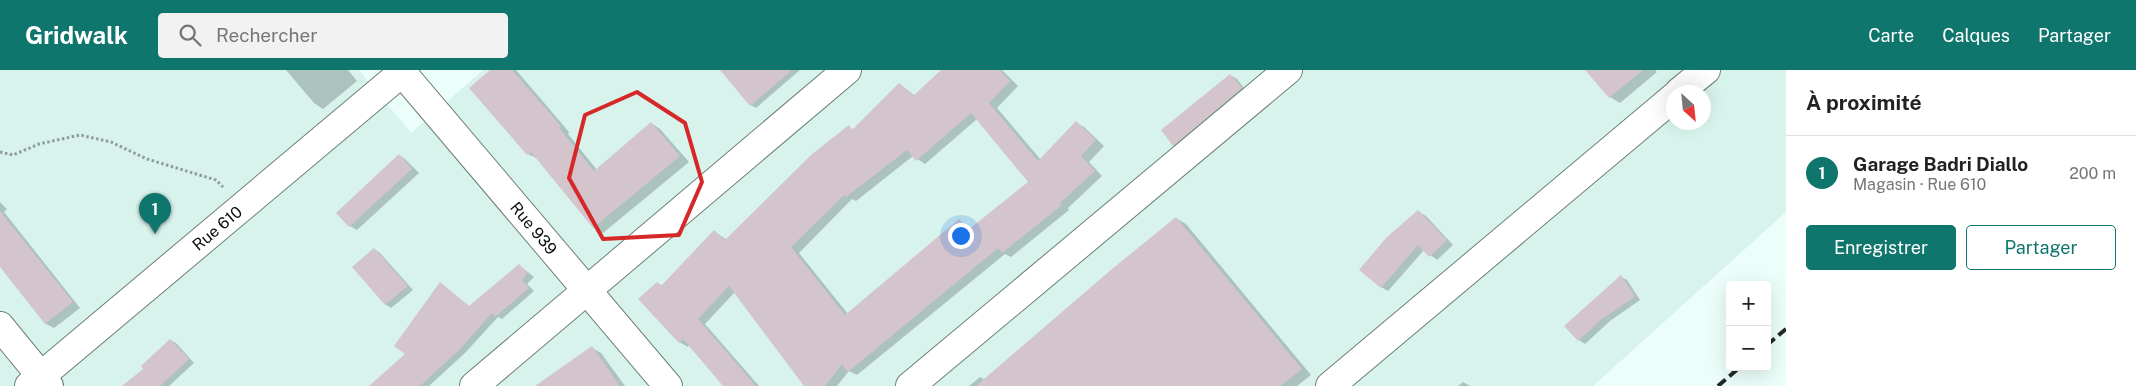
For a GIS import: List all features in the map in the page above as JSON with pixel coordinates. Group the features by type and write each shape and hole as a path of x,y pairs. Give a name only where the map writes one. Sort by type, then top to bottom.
{"street":[{"path":"474,386 847,70"},
{"path":"910,386 1288,70"},
{"path":"1688,85 1706,70"},
{"name":"Rue 939","path":"403,71 668,386"},
{"name":"Rue 610","path":"39,383 403,71"},
{"path":"1330,386 1666,104"},
{"path":"0,326 39,383"}],"path":[{"path":"0,152 13,155 39,144 80,135 111,142 147,159 216,180 245,205"}],"highlighted area":[{"path":"637,92 685,123 702,182 679,235 603,239 569,178 585,115"}],"shaded area":[{"path":"0,70 359,70 411,133 483,70 1786,70 1786,212 1593,386 0,386"}],"building":[{"path":"490,70 512,70 561,126 559,128 594,171 651,122 680,156 593,228 531,152 527,155 469,88"},
{"path":"720,70 792,70 750,106"},
{"path":"941,70 1000,70 1010,81 989,103 1038,161 1076,121 1096,140 1081,156 1095,171 1060,203 1062,205 1002,253 998,248 848,372 842,364 825,386 804,386 729,286 698,319 756,386 723,386 683,339 679,343 638,299 657,282 661,286 714,230 725,240 811,155 849,125 852,130 899,83 913,96","holes":["971,113 1028,182 968,230 959,219 845,315 791,247 844,195 846,197 907,150 916,161"]},
{"path":"1585,70 1643,70 1609,98"},
{"path":"1230,74 1242,88 1173,146 1161,130"},
{"path":"399,154 412,169 349,227 336,213"},
{"path":"1418,210 1447,240 1429,257 1418,245 1381,288 1359,270 1386,238"},
{"path":"0,211 73,302 45,324 0,267"},
{"path":"1176,217 1302,369 1280,386 976,386 1112,269"},
{"path":"374,248 408,286 385,305 352,267"},
{"path":"519,264 528,273 522,280 529,288 495,317 492,313 459,350 420,386 369,386 405,354 394,346 440,282 469,306"},
{"path":"1621,275 1635,297 1603,318 1578,341 1564,326"},
{"path":"170,339 189,359 160,386 122,386 143,369 141,366"},
{"path":"592,346 620,386 535,386"}],"railway":[{"path":"1771,342 1786,329"},
{"path":"1718,386 1735,371"}],"place":[{"name":"Garage Badri Diallo","path":"155,234"}]}
